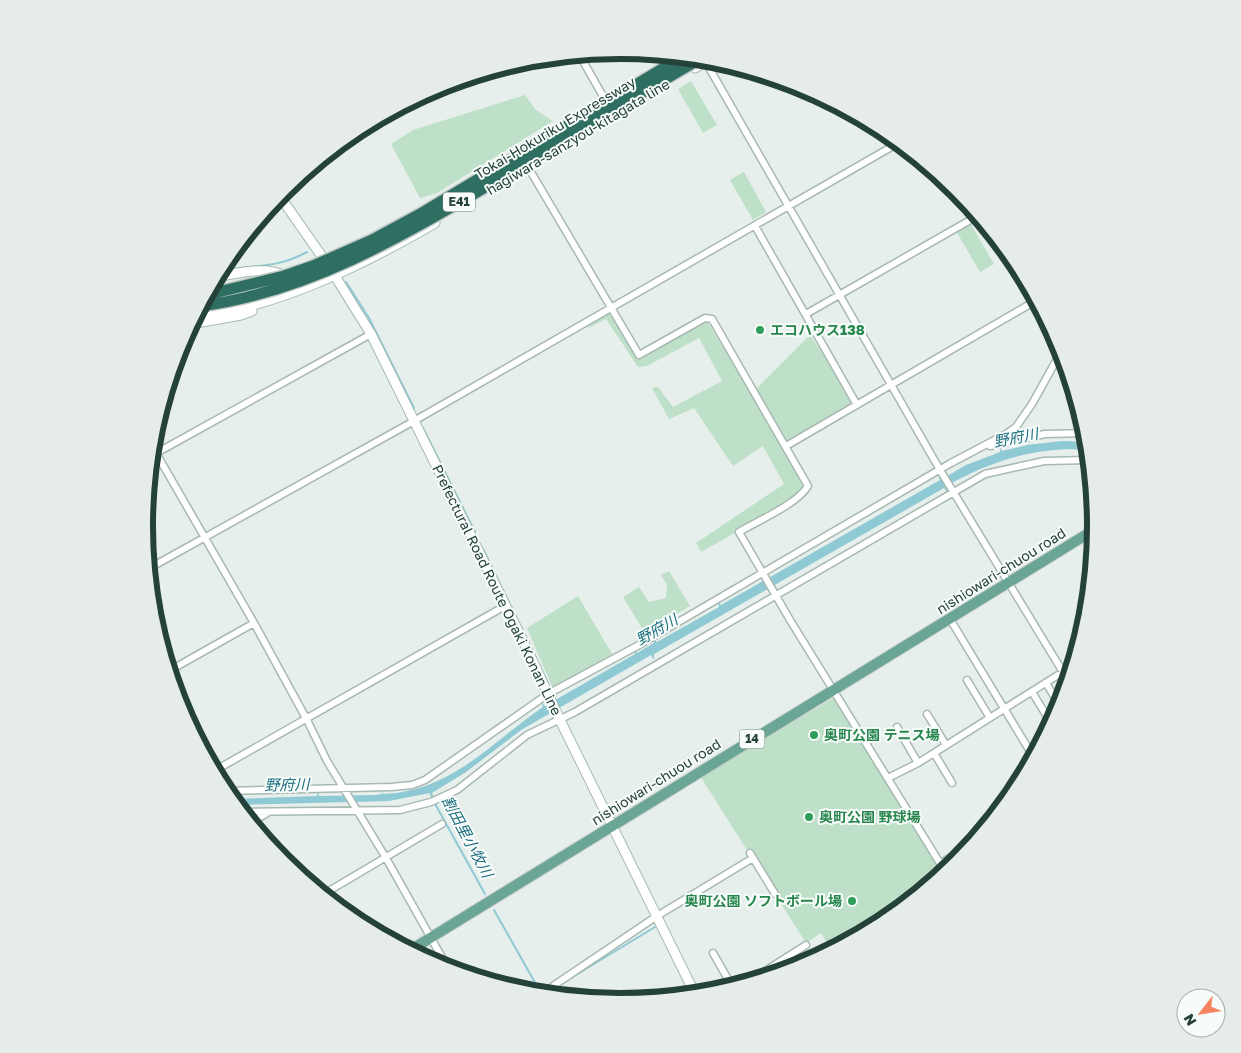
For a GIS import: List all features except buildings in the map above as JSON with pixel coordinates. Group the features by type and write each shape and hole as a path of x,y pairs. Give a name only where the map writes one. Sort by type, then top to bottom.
{"highway":[{"name":"Tokai-Hokuriku Expressway","path":"215,293 284,276 320,263 372,240 422,213 674,62"},
{"name":"Tokai-Hokuriku Expressway","path":"206,310 281,288 355,259 427,221 695,65"}],"main road":[{"name":"hagiwara-sanzyou-kitagata line","path":"332,271 356,244 667,62"},
{"name":"hagiwara-sanzyou-kitagata line","path":"205,312 244,308 312,284 332,271 420,231 695,65"},
{"name":"Prefectural Road Route Ogaki Konan Line","path":"284,202 332,271 370,334 692,988"},
{"path":"227,275 241,272 276,273 287,277 300,288"},
{"path":"200,322 241,315 271,299"},
{"name":"nishiowari-chuou road","path":"416,947 1088,534"}],"street":[{"path":"582,61 604,98"},
{"path":"710,68 940,470 1008,584 1064,672 918,763 888,778"},
{"path":"155,566 414,421 892,146"},
{"path":"528,167 639,355 705,318 712,319 808,486 803,494 739,532 761,573 940,864 950,858"},
{"path":"806,314 973,219"},
{"path":"755,226 857,405"},
{"path":"786,446 1031,303"},
{"path":"159,451 370,334"},
{"path":"235,790 400,787 425,780 548,694 640,644 1016,426 1057,358"},
{"path":"977,449 1045,434 1079,433"},
{"path":"158,460 206,537 357,812 386,858 443,960"},
{"path":"250,812 400,810 433,801 457,790 527,735 574,712 954,492 996,470 1044,461 1083,460"},
{"path":"220,768 505,606"},
{"path":"950,619 1030,752"},
{"path":"175,667 254,624"},
{"path":"967,680 990,718"},
{"path":"1046,683 1056,699"},
{"path":"1032,692 1048,717"},
{"path":"927,714 946,745"},
{"path":"896,727 918,763"},
{"path":"934,753 952,783"},
{"path":"256,820 270,812"},
{"path":"328,891 442,824"},
{"path":"552,986 751,856 775,894"},
{"path":"766,971 806,945"},
{"path":"713,953 729,981"}],"green space":[{"path":"691,81 717,125 703,133 678,89"},
{"path":"525,95 536,110 553,121 437,193 420,198 391,144 413,130"},
{"path":"744,172 766,212 753,220 730,180"},
{"path":"969,221 994,264 980,272 956,231"},
{"path":"607,310 639,355 705,318 807,484 803,494 701,552 696,543 784,484 763,446 733,466 694,408 669,419 652,388 658,387 673,407 722,381 699,338 647,366 638,367 606,319 586,329"},
{"path":"810,335 857,405 788,445 754,391"},
{"path":"669,571 690,606 645,633 623,597 639,587 649,602 666,598 667,585 661,575"},
{"path":"578,596 612,654 554,691 527,628"},
{"path":"835,697 940,868 905,898 854,932 828,945 821,933 806,943 700,776"}],"water":[{"path":"1062,441 1080,442 1081,450 1051,450 1015,457 980,469 946,486 949,491 947,492 944,488 654,654 654,660 651,655 521,730 466,772 432,793 437,804 433,805 430,793 389,801 245,805 241,799 317,796 318,791 319,796 375,795 382,794 383,789 383,794 407,791 430,784 450,775 487,750 543,707 541,702 545,706 635,654 634,649 637,653 654,643 654,638 657,642 719,607 718,601 721,605 763,581 761,576 765,580 940,480 938,475 942,479 966,465 1000,452 1000,448 1002,451 1027,445"}],"waterway":[{"path":"230,270 275,264 307,252"},
{"path":"346,282 369,318 414,408"},
{"path":"423,428 475,532"},
{"path":"483,549 548,683"},
{"name":"割田里小牧川","path":"434,802 485,894"},
{"name":"割田里小牧川","path":"494,910 537,986"},
{"path":"561,984 655,927"}],"place":[{"name":"エコハウス138","path":"760,330"},
{"name":"奥町公園 テニス場","path":"814,735"},
{"name":"奥町公園 野球場","path":"809,817"},
{"name":"奥町公園 ソフトボール場","path":"852,901"}],"water label":[{"name":"野府川","path":"1016,438"},
{"name":"野府川","path":"657,630"},
{"name":"野府川","path":"287,785"}]}
